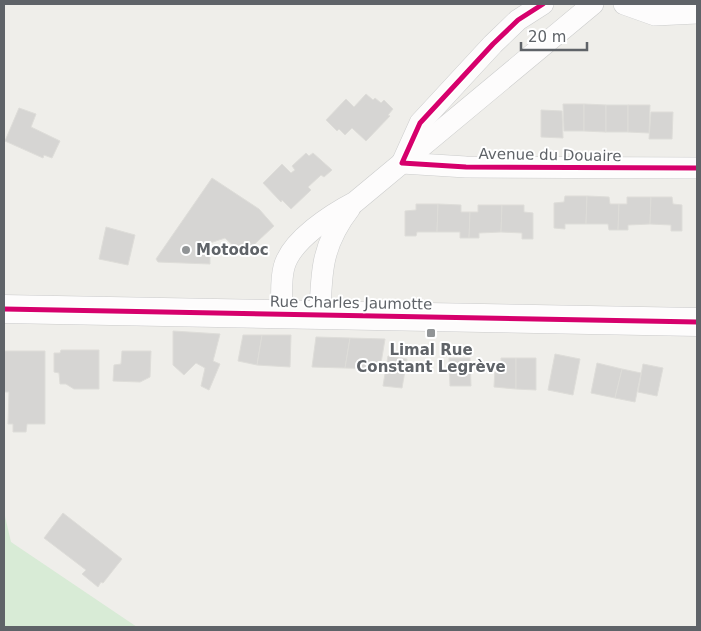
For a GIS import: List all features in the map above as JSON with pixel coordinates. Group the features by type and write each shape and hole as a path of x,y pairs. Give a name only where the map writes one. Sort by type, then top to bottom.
{"main road":[{"name":"Rue Charles Jaumotte","path":"4,309 697,322"}],"street":[{"path":"402,163 420,123 493,44 518,20 543,4"},
{"path":"320,315 321,274 326,250 343,217 355,202 593,4"},
{"path":"624,4 655,16 697,13"},
{"name":"Avenue du Douaire","path":"402,163 466,167 697,168"},
{"path":"282,314 284,267 291,252 336,212 355,202"}],"green space":[{"path":"4,512 11,542 137,627 4,627"}],"building":[{"path":"366,94 373,100 375,98 381,103 384,100 393,109 388,115 390,116 366,141 352,128 345,135 339,129 337,131 326,120 346,99 354,107"},
{"path":"563,104 584,104 584,131 564,131"},
{"path":"584,104 606,105 606,132 584,131"},
{"path":"606,105 628,105 628,132 606,132"},
{"path":"628,105 650,105 649,133 628,132"},
{"path":"19,108 36,114 31,127 60,141 52,158 44,155 43,158 5,141"},
{"path":"541,110 562,111 563,138 541,137"},
{"path":"651,112 673,112 672,139 649,139"},
{"path":"306,153 309,156 313,153 332,170 324,177 321,175 308,187 311,190 291,209 282,200 281,202 263,183 282,164 291,173 295,170 292,166"},
{"path":"212,178 259,209 274,226 243,255 225,238 210,243 210,264 158,262 156,259"},
{"path":"565,196 587,196 586,224 565,224 565,229 554,228 554,203 564,202"},
{"path":"587,196 609,197 610,204 619,204 618,230 609,230 608,224 586,224"},
{"path":"627,197 651,197 650,224 628,225 628,230 618,230 619,204 627,204"},
{"path":"651,197 672,197 673,204 682,205 682,231 671,231 671,225 650,224"},
{"path":"416,204 438,204 437,232 417,232 416,236 405,236 405,211 416,210"},
{"path":"438,204 461,205 461,212 470,212 469,238 460,238 460,232 437,232"},
{"path":"478,205 502,205 501,232 479,233 479,238 469,238 470,212 478,212"},
{"path":"502,205 524,205 524,212 533,213 533,239 522,239 522,233 501,232"},
{"path":"106,227 135,235 128,265 99,259"},
{"path":"173,331 220,334 213,361 220,364 209,390 201,386 205,368 196,363 184,375 173,365"},
{"path":"243,335 262,335 257,365 238,361"},
{"path":"262,335 291,335 290,367 257,365"},
{"path":"316,337 350,338 345,368 312,367"},
{"path":"350,338 385,339 380,369 345,368"},
{"path":"61,350 99,350 99,389 74,389 66,384 60,384 59,373 54,372 54,353 60,353"},
{"path":"4,351 45,351 45,424 27,424 26,432 13,432 13,424 8,424 9,392 4,392"},
{"path":"122,351 151,351 150,377 140,382 113,381 114,365 121,364"},
{"path":"555,354 580,359 573,395 548,390"},
{"path":"388,356 407,359 402,388 383,386"},
{"path":"449,358 470,358 471,386 450,386"},
{"path":"501,358 516,358 516,389 494,387 495,369 501,368"},
{"path":"516,358 536,358 536,390 516,389"},
{"path":"597,363 622,369 615,398 591,393"},
{"path":"643,364 663,368 657,396 638,392"},
{"path":"622,369 641,373 635,402 615,398"},
{"path":"63,513 122,559 98,587 82,574 86,570 44,538"}],"cycle path":[{"path":"543,4 518,20 493,44 420,123 402,163 466,167 697,168"},
{"path":"4,309 697,322"}],"place":[{"name":"Motodoc","path":"186,250"},
{"name":"Limal Rue Constant Legrève","path":"431,333"}]}
